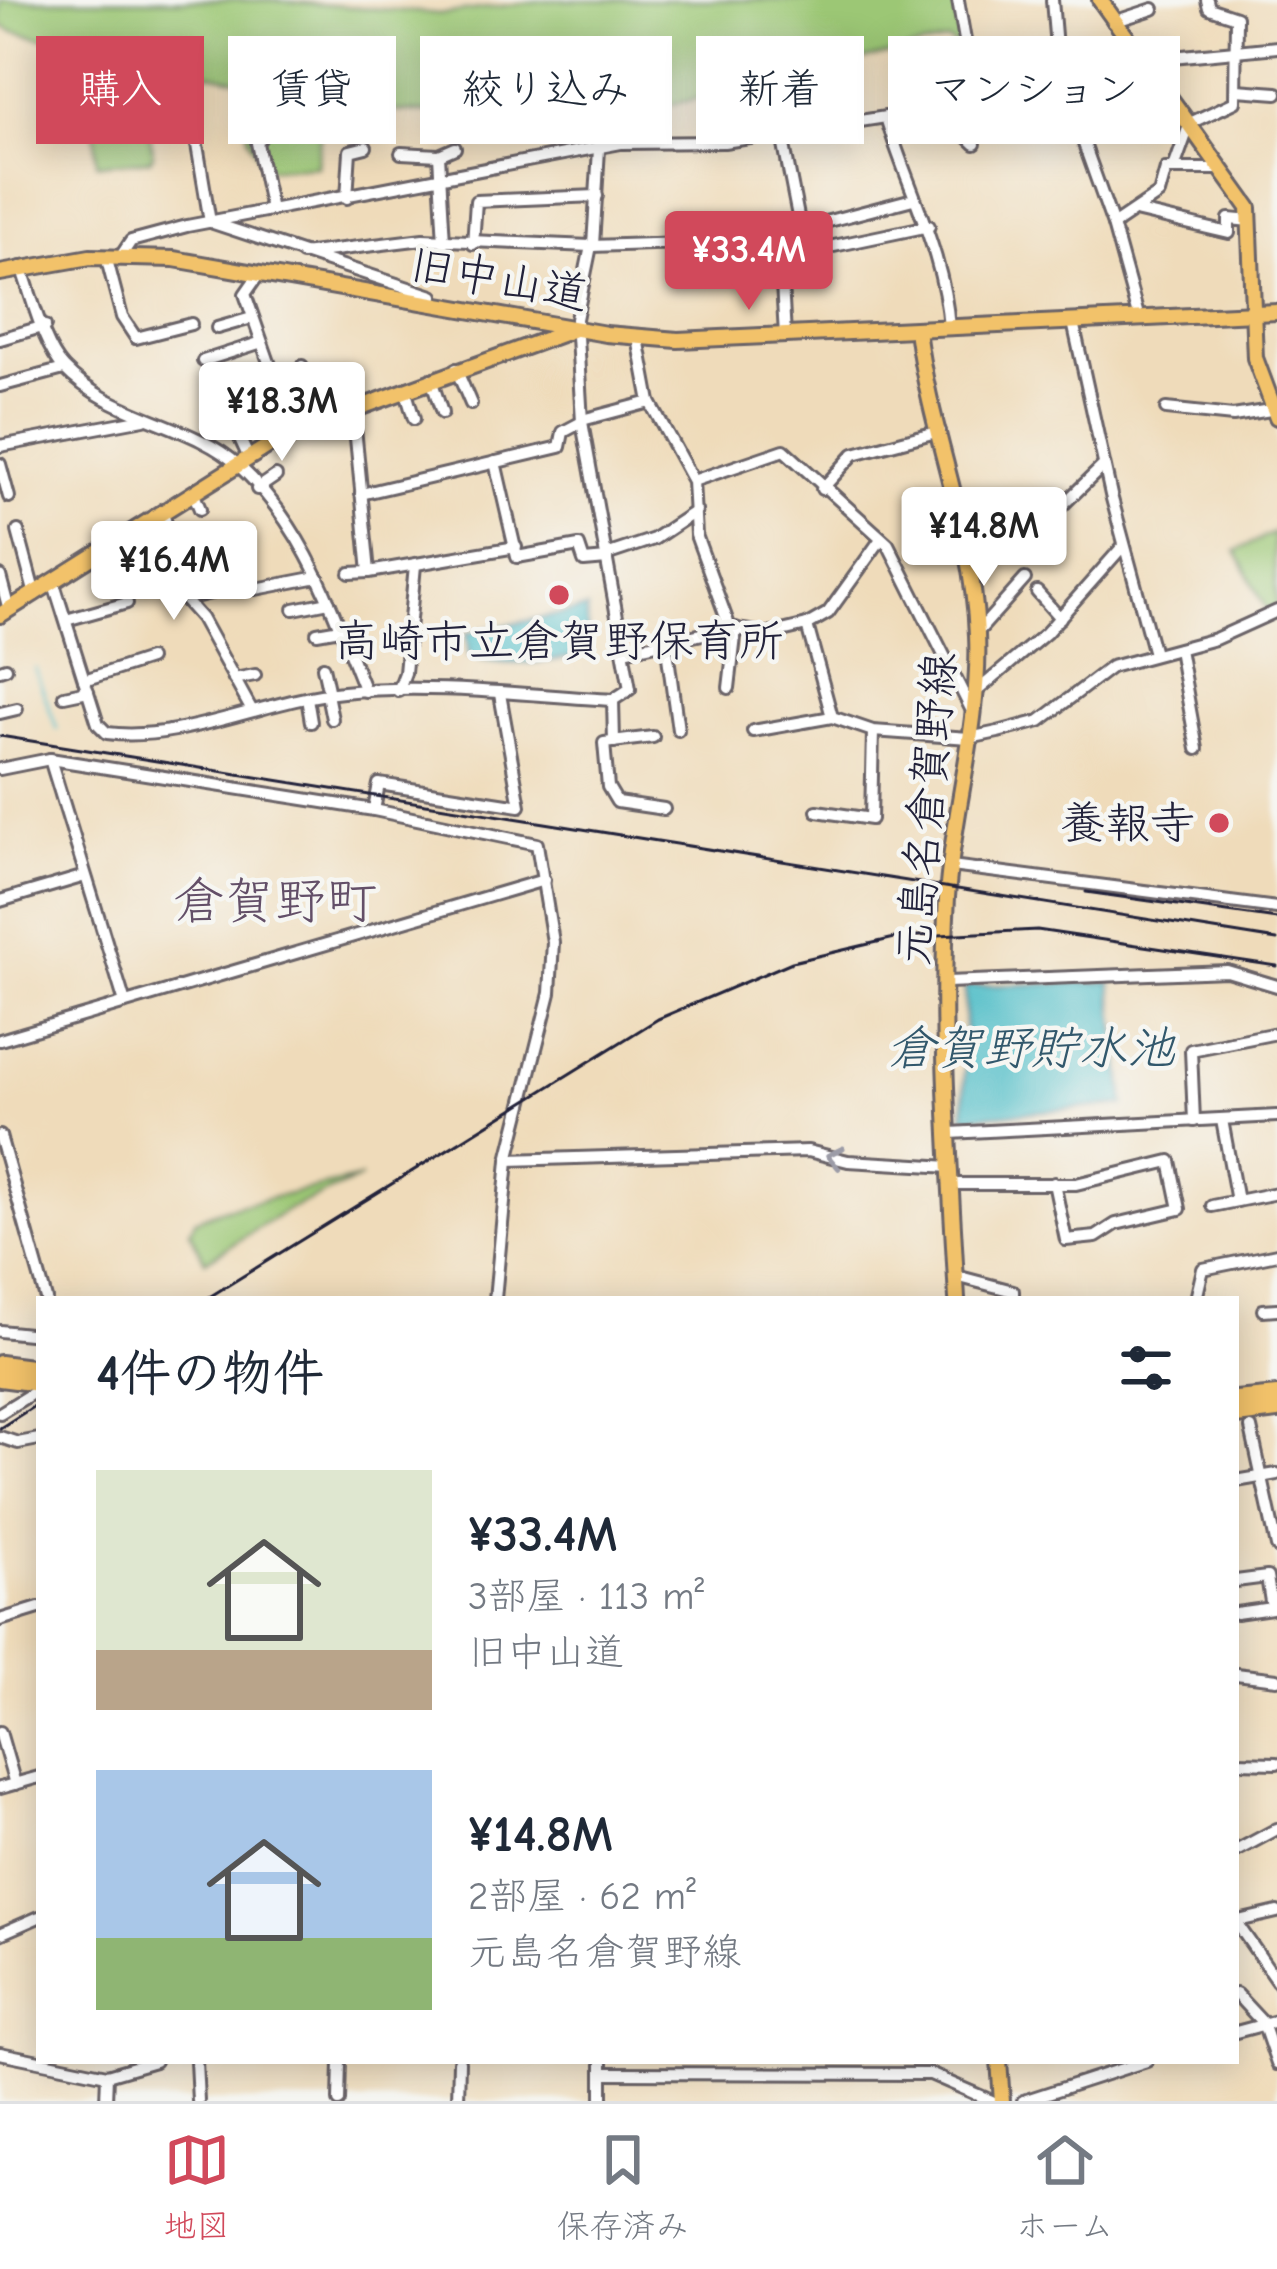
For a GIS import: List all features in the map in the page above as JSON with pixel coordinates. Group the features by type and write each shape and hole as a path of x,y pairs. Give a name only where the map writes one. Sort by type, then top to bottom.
{"highway":[{"path":"0,1364 36,1369"},
{"path":"0,1378 36,1385"},
{"path":"1239,1400 1277,1396"},
{"path":"1239,1415 1277,1410"}],"main road":[{"path":"1100,0 1123,36"},
{"path":"1180,110 1244,196 1251,221 1257,368 1276,412"},
{"name":"旧中山道","path":"0,273 114,256 259,274 638,338 1277,313"},
{"path":"534,320 538,338"},
{"path":"5,612 286,434 538,338 577,328"},
{"name":"元島名倉賀野線","path":"917,330 972,580 977,633 974,715 950,866 950,1184 958,1296"},
{"path":"999,2064 1002,2101"}],"street":[{"path":"958,0 964,36"},
{"path":"1052,0 1055,36"},
{"path":"1175,165 1190,123 1235,102 1236,16 1209,8 1207,0"},
{"path":"1113,22 1153,9"},
{"path":"1180,57 1277,46"},
{"path":"1237,90 1277,93"},
{"path":"864,121 886,117 913,199 929,226 950,328"},
{"path":"191,323 136,338 122,317 114,256 131,241 271,210 599,149 696,142"},
{"path":"197,144 210,222"},
{"path":"257,144 271,210"},
{"path":"784,144 805,252 929,226"},
{"path":"1084,144 1139,319"},
{"path":"346,198 350,151 366,147"},
{"path":"400,153 439,154 455,148"},
{"path":"54,584 101,730 140,737 251,709 365,691 613,700 630,689 582,422 577,328 592,246 599,149"},
{"path":"439,154 444,242"},
{"path":"1113,225 1139,212 1159,194 1166,170 1175,165 1225,170"},
{"path":"473,244 476,201 597,196"},
{"path":"302,254 387,240 592,246 778,232 913,199"},
{"path":"1139,212 1228,233 1229,219 1251,221"},
{"path":"210,222 433,296 432,304"},
{"path":"778,232 785,335"},
{"path":"21,267 64,369 104,399 242,460"},
{"path":"259,274 244,294 285,408 286,434"},
{"path":"218,328 252,318"},
{"path":"1073,322 1104,465 1154,655"},
{"path":"0,339 45,326"},
{"path":"638,338 640,369 650,402 694,481 705,565 733,628 729,688"},
{"path":"203,361 259,343"},
{"path":"302,366 320,420"},
{"path":"0,386 64,369"},
{"path":"456,369 471,404"},
{"path":"431,379 442,413"},
{"path":"405,389 414,419"},
{"path":"251,393 272,442"},
{"path":"222,400 256,489 304,543 365,691"},
{"path":"361,494 560,447 563,432 582,422 650,402"},
{"path":"353,407 369,572"},
{"path":"1166,409 1203,416 1276,412"},
{"path":"0,446 144,419"},
{"path":"822,489 854,454 940,430"},
{"path":"694,481 780,449 881,538 974,715"},
{"path":"495,462 517,557 579,546 584,561 606,557 654,539 696,511"},
{"path":"0,464 9,497"},
{"path":"1036,531 1104,465"},
{"path":"256,489 276,476"},
{"path":"194,493 200,509"},
{"path":"163,513 177,559 177,591 201,618 251,709"},
{"path":"19,531 35,596"},
{"path":"624,651 733,628 769,634 807,625 828,613 881,538"},
{"path":"976,692 999,677 1060,618 1124,545"},
{"path":"350,573 516,547"},
{"path":"177,559 204,552"},
{"path":"398,691 405,674 415,566"},
{"path":"0,576 5,612"},
{"path":"256,589 317,577"},
{"path":"977,633 1025,579"},
{"path":"1037,592 1060,618"},
{"path":"184,599 211,593"},
{"path":"294,609 329,602"},
{"path":"66,620 127,603"},
{"path":"753,731 832,717 873,731 969,738 1040,722 1111,667 1179,649 1277,611"},
{"path":"807,625 832,717"},
{"path":"317,633 340,628"},
{"path":"666,641 678,730"},
{"path":"1179,649 1197,749"},
{"path":"64,696 149,659"},
{"path":"323,667 332,719"},
{"path":"234,680 255,675"},
{"path":"374,810 379,784 520,806 500,694"},
{"path":"307,698 311,722"},
{"path":"613,700 614,742"},
{"path":"0,713 17,709"},
{"path":"818,811 872,819 873,731"},
{"path":"653,737 604,743 611,798 664,809"},
{"path":"50,759 124,1003"},
{"path":"0,769 50,759 374,810 537,844 553,942 550,993 508,1160 495,1296"},
{"path":"950,866 1277,908"},
{"path":"0,901 85,876"},
{"path":"0,1040 544,880"},
{"path":"947,982 1227,970 1277,986"},
{"path":"1194,1121 1192,1049 1277,1033"},
{"path":"950,1133 1277,1116"},
{"path":"1222,1120 1238,1201"},
{"path":"0,1136 45,1296"},
{"path":"508,1160 808,1151 848,1161 951,1166"},
{"path":"950,1184 1054,1183 1076,1184 1170,1161 1180,1209 1116,1224 1096,1237 1066,1240 1054,1183"},
{"path":"1212,1206 1277,1193"},
{"path":"1197,1296 1203,1269 1277,1255"},
{"path":"956,1276 991,1281 1013,1291 1013,1296"},
{"path":"1263,1310 1277,1309"},
{"path":"0,1330 36,1335"},
{"path":"0,1413 36,1386"},
{"path":"1251,1428 1258,1477 1277,1547"},
{"path":"0,1437 18,1443 36,1440"},
{"path":"1239,1480 1277,1474"},
{"path":"1239,1581 1268,1576 1272,1608 1239,1613"},
{"path":"0,1620 36,1609"},
{"path":"1239,1674 1277,1679"},
{"path":"0,1732 15,1784"},
{"path":"1239,1762 1277,1763"},
{"path":"0,1788 36,1778"},
{"path":"1239,1849 1277,1829"},
{"path":"1239,1921 1277,1912"},
{"path":"0,1934 36,1918"},
{"path":"1239,1924 1271,1964 1277,1981"},
{"path":"1239,1997 1263,2024 1277,2064"},
{"path":"1239,2031 1277,2021"},
{"path":"0,2053 36,2060"},
{"path":"54,2064 107,2075 145,2064"},
{"path":"196,2064 197,2101"},
{"path":"339,2101 340,2064"},
{"path":"458,2101 459,2064"},
{"path":"1023,2101 1138,2064"},
{"path":"602,2101 602,2067 929,2074 992,2101"},
{"path":"106,2101 107,2075"}],"green space":[{"path":"0,0 268,0 442,14 546,0 955,0 959,36 888,36 888,55 864,60 864,36 696,36 696,99 672,104 672,36 420,36 420,112 396,111 396,36 228,36 228,78 204,72 204,36 36,36 0,24"},
{"path":"96,144 151,144 149,160 97,164"},
{"path":"252,144 319,144 317,166 265,169"},
{"path":"1273,533 1277,606 1267,610 1236,551"},
{"path":"361,1178 289,1209 205,1261 190,1231 195,1220 222,1209"}],"water":[{"path":"587,609 588,654 513,663 469,656 466,633"},
{"name":"倉賀野貯水池","path":"1111,982 1125,1105 964,1117 965,986"}],"waterway":[{"path":"35,669 57,729"}],"railway":[{"path":"0,736 1277,940"},
{"path":"1086,892 1277,919"},
{"path":"211,1296 658,1019 792,962 899,937 1037,930 1277,966"},
{"path":"0,1428 36,1405"}],"place":[{"name":"高崎市立倉賀野保育所","path":"559,595"},
{"name":"養報寺","path":"1219,823"}],"district":[{"name":"倉賀野町","path":"275,901"}]}
